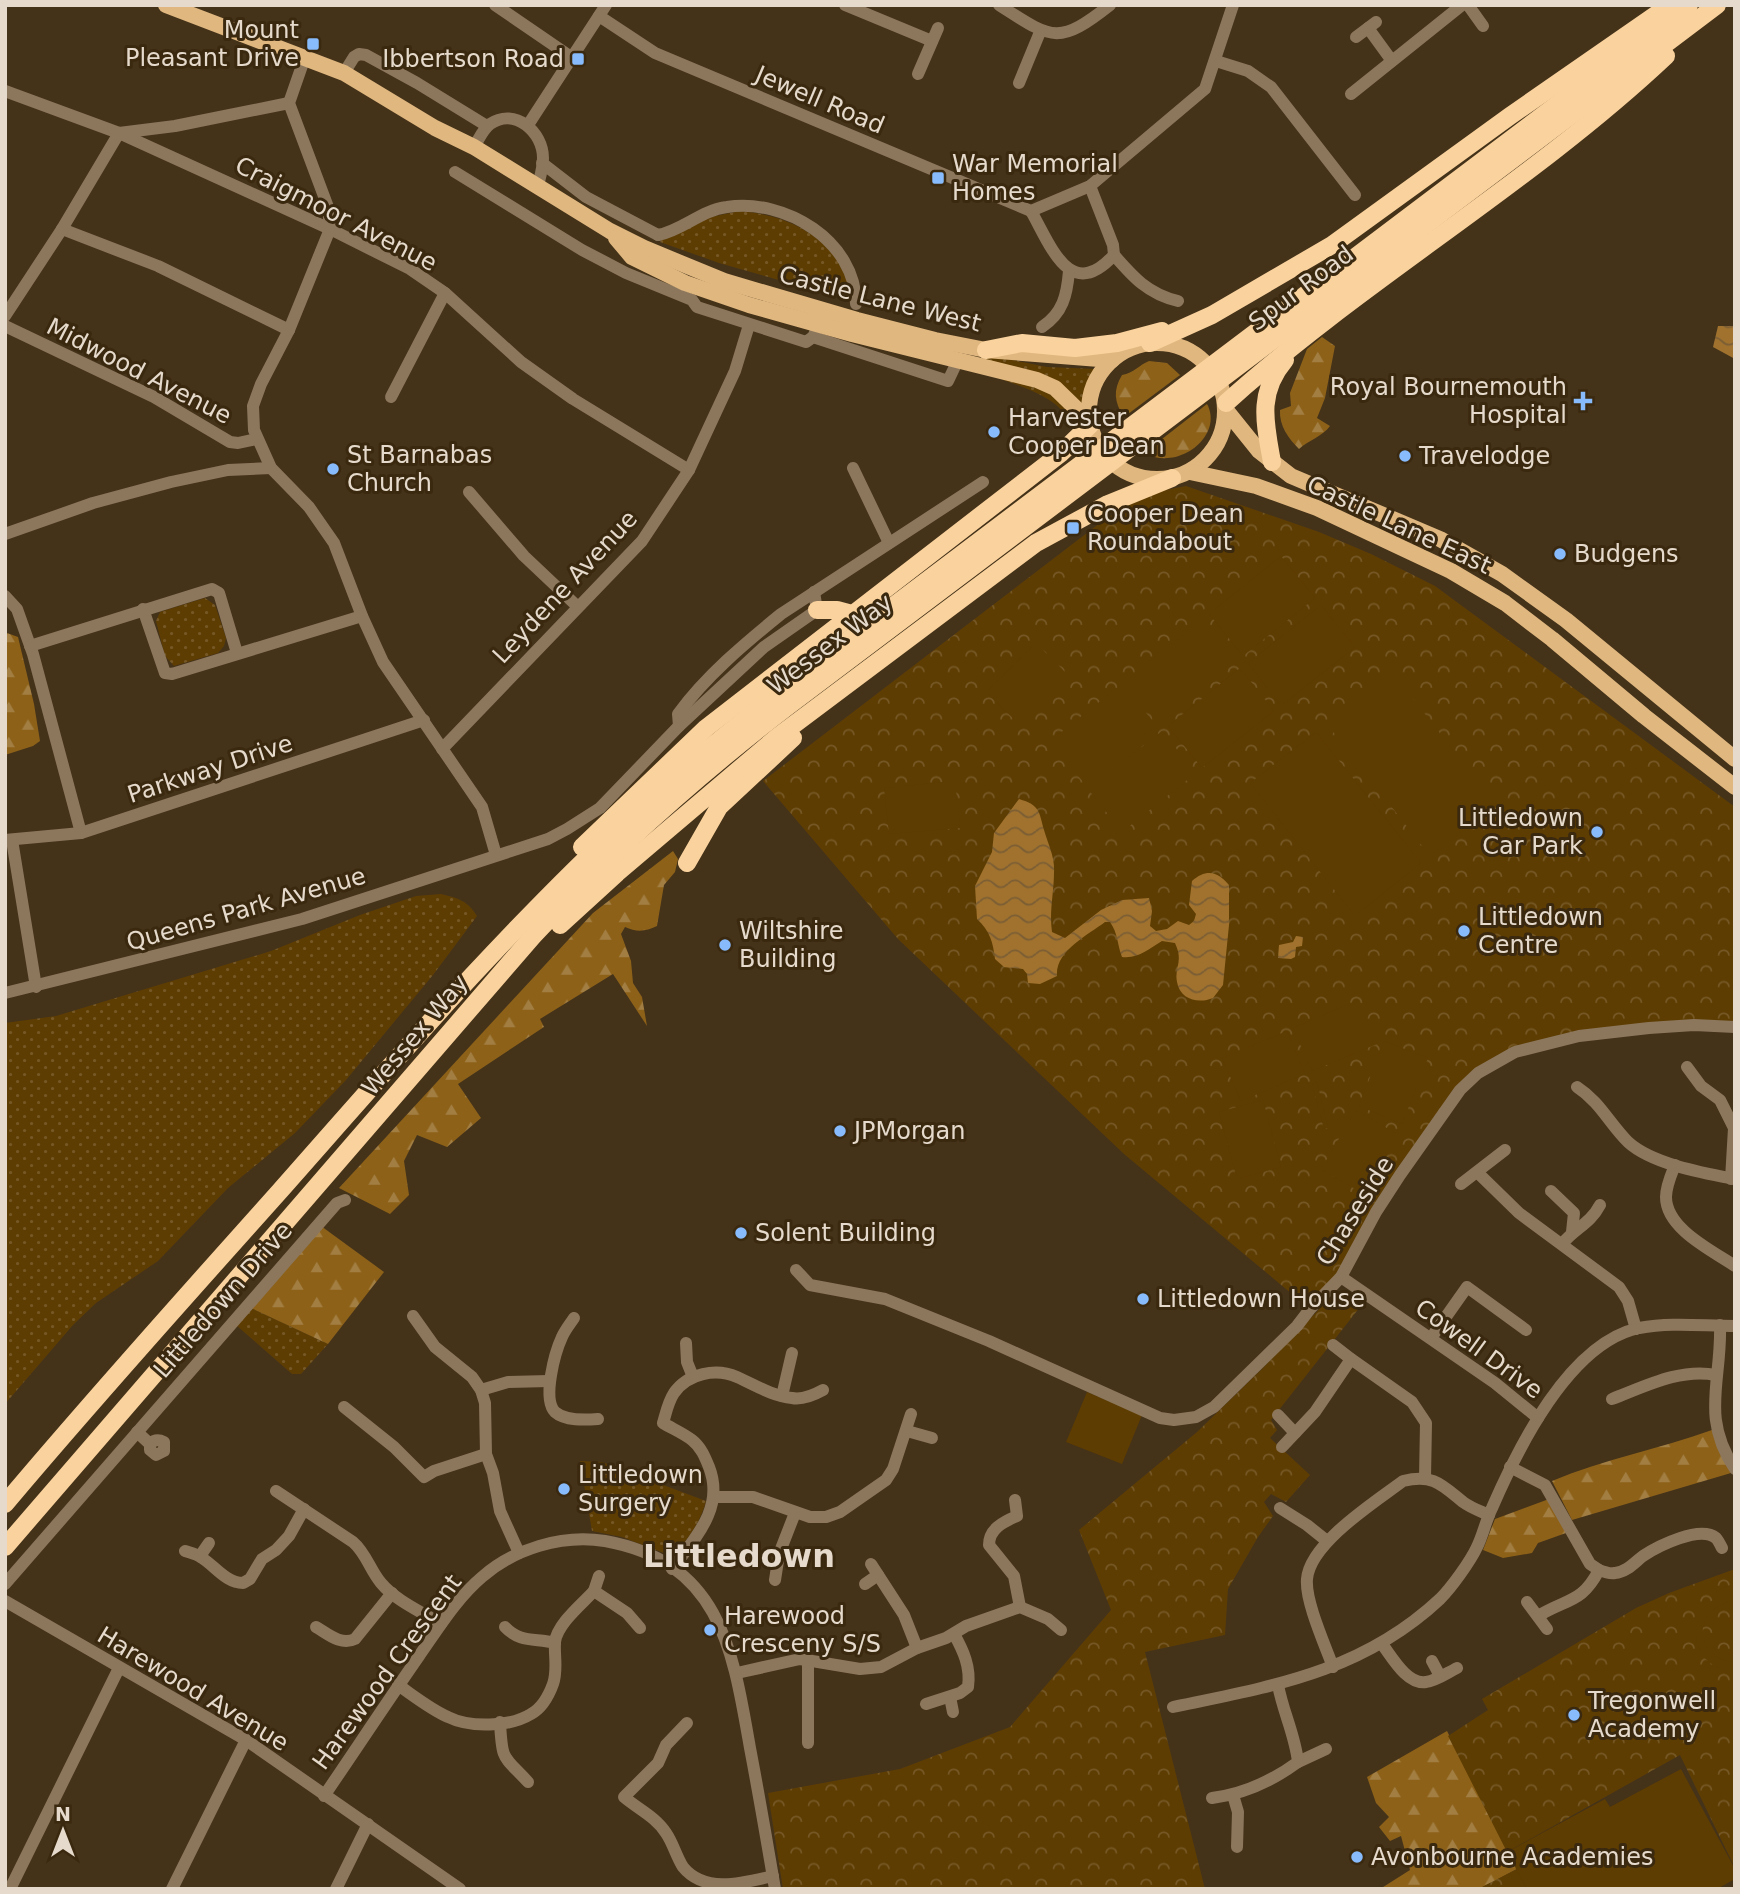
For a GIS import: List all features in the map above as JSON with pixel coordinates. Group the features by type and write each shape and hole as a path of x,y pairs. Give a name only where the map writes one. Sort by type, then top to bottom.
{"highway":[{"path":"1150,343 1202,319 1332,245 1670,5"},
{"name":"Spur Road","path":"915,610 1406,230 1689,5"},
{"path":"1226,407 1301,341 1592,119 1649,72 1714,8"},
{"name":"Spur Road","path":"892,606 1714,8"},
{"path":"986,350 1022,343 1074,348 1117,343 1202,319"},
{"path":"1272,462 1264,414 1266,396 1275,372 1301,341"},
{"path":"473,974 543,888 706,728 1060,454 1090,423"},
{"path":"463,1016 617,873 776,738 923,626 1036,543 1108,504 1171,478"},
{"name":"Wessex Way","path":"5,1504 473,974 556,889 667,784 786,687 892,606"},
{"path":"817,610 836,610 852,614"},
{"name":"Wessex Way","path":"5,1547 309,1198 463,1016 560,908 661,811 752,734 915,610"},
{"path":"687,863 719,807 856,681 923,626"}],"main road":[{"name":"Castle Lane West","path":"166,5 344,73 435,128 474,146 610,231 724,281 856,320 986,350 1112,360"},
{"name":"Castle Lane West","path":"610,231 632,257 694,293 749,305 816,330 958,360 1046,384 1055,388 1090,423"},
{"path":"724,281 745,295 814,315 816,330"},
{"path":"1150,343 1168,343 1185,348 1213,370 1222,386 1226,407 1224,429 1217,446 1205,461 1190,472 1171,478 1150,479 1129,474 1111,462 1100,449 1090,423 1091,394 1103,370 1112,360 1130,348 1150,343"},
{"name":"Castle Lane East","path":"1226,407 1259,451 1291,476 1440,540 1502,574 1566,620 1735,759"},
{"name":"Castle Lane East","path":"1190,472 1256,486 1317,508 1451,571 1505,603 1543,631 1644,716 1735,787"}],"street":[{"path":"495,5 571,57"},
{"path":"845,5 932,41"},
{"path":"999,5 1040,32 1056,34 1081,28 1110,5"},
{"path":"1114,255 1101,269 1093,272 1086,274 1069,271 1061,263 1031,211 1090,186 1205,89 1233,5"},
{"path":"1351,94 1465,5 1483,26"},
{"path":"528,125 603,10"},
{"name":"Jewell Road","path":"603,10 655,53 1031,211"},
{"path":"1356,37 1372,25 1392,61"},
{"path":"918,74 938,28"},
{"path":"1019,83 1040,32"},
{"path":"344,73 354,57 359,54 366,55 418,83 487,126"},
{"path":"305,57 289,103 328,207 330,229 289,330 261,384 253,406 256,439 271,468 309,507 334,543 383,662 482,807 496,855"},
{"path":"1216,61 1248,71 1271,87 1355,195"},
{"name":"Craigmoor Avenue","path":"5,91 119,133 330,229 410,269 445,293 531,369 573,399 689,470"},
{"path":"5,317 62,229 119,133 289,103"},
{"path":"474,146 487,126 494,121 514,119 528,125 541,146 542,163 538,186"},
{"path":"542,163 586,197 658,235"},
{"name":"Castle Lane West","path":"455,172 582,250 626,273 694,293 697,307 806,342 816,330 948,381 958,360"},
{"path":"1090,186 1113,245 1114,255 1135,279 1160,297 1178,301"},
{"path":"644,248 658,235 671,233 707,212 753,204 816,228 849,269 856,289 856,304"},
{"path":"62,229 158,266 289,330"},
{"path":"1042,327 1054,319 1063,304 1069,271"},
{"path":"391,397 445,293"},
{"name":"Leydene Avenue","path":"442,749 642,541 689,470 736,370 749,325"},
{"name":"Midwood Avenue","path":"5,326 154,397 230,442 256,439"},
{"path":"5,534 93,503 171,482 228,470 271,468"},
{"path":"853,468 889,543"},
{"path":"679,726 678,714 719,668 780,614 983,482"},
{"path":"469,492 524,556 578,607"},
{"path":"30,646 206,590 217,591 237,653"},
{"path":"679,726 764,647 817,610 814,592"},
{"path":"5,596 17,609 30,646 81,833"},
{"path":"143,609 160,664 165,673 173,674 362,616"},
{"name":"Parkway Drive","path":"9,840 81,833 424,720"},
{"name":"Queens Park Avenue","path":"5,993 302,919 548,839 600,808 679,726"},
{"path":"9,840 36,987"},
{"name":"Chaseside","path":"796,1270 810,1285 885,1299 989,1341 1160,1418 1174,1420 1196,1417 1214,1407 1297,1326 1341,1277 1376,1212 1400,1175 1460,1090 1478,1073 1515,1052 1546,1042 1579,1036 1694,1025 1735,1027"},
{"path":"1577,1087 1592,1097 1629,1142 1647,1154 1675,1165 1733,1179 1734,1128 1720,1100 1701,1086 1687,1067"},
{"path":"1461,1184 1505,1150"},
{"path":"1675,1165 1666,1195 1671,1214 1701,1247 1735,1266"},
{"path":"1478,1173 1519,1213 1619,1287 1628,1301 1636,1329"},
{"path":"1551,1191 1574,1213 1572,1232"},
{"name":"Littledown Drive","path":"5,1584 337,1203 345,1200"},
{"path":"1562,1244 1572,1232 1588,1223 1600,1205"},
{"name":"Cowell Drive","path":"1341,1277 1498,1385 1538,1418 1579,1364 1604,1345 1636,1329 1688,1323 1735,1326"},
{"path":"1431,1338 1467,1287 1526,1330"},
{"path":"413,1316 435,1347 463,1369 481,1390 485,1403 486,1454 493,1473 500,1511 519,1553"},
{"path":"574,1318 561,1337 549,1381 551,1406 557,1413 569,1418 598,1419"},
{"path":"1720,1325 1721,1346 1713,1406 1716,1427 1726,1455 1735,1469"},
{"path":"685,1343 687,1362 693,1377"},
{"path":"1333,1345 1412,1402 1426,1423 1425,1478"},
{"path":"782,1396 792,1353"},
{"path":"1282,1447 1315,1412 1351,1359"},
{"path":"663,1423 674,1393 693,1377 702,1374 721,1372 795,1399 823,1390"},
{"path":"1612,1399 1637,1397 1667,1378 1694,1373 1716,1375"},
{"path":"481,1390 508,1382 549,1381"},
{"path":"344,1407 394,1447 420,1481 434,1471 486,1454"},
{"path":"715,1497 752,1497 795,1513 818,1518 833,1515 879,1486 893,1469 911,1414"},
{"path":"1278,1415 1295,1433"},
{"path":"1173,1707 1278,1685 1333,1667 1382,1644 1441,1598 1477,1548 1510,1467 1538,1418"},
{"path":"649,1419 663,1423 691,1439 699,1447 711,1471 715,1497 707,1521 672,1569"},
{"path":"907,1431 932,1438"},
{"path":"137,1432 150,1444"},
{"path":"1510,1467 1545,1485 1590,1564 1599,1570 1616,1573 1623,1571 1661,1546 1690,1535 1718,1543 1720,1525"},
{"path":"1333,1667 1320,1634 1307,1587 1313,1560 1327,1541 1403,1481 1425,1478 1448,1488 1471,1507 1489,1515"},
{"path":"276,1491 360,1548 380,1582 392,1593 441,1624"},
{"path":"1015,1500 1017,1516"},
{"path":"1280,1508 1327,1541"},
{"path":"185,1551 200,1556 234,1582 246,1582 262,1559 276,1550 289,1536 304,1509"},
{"path":"775,1580 779,1554 795,1513"},
{"path":"1020,1608 1014,1576 989,1545 989,1540 995,1529 1017,1516 1031,1520"},
{"name":"Harewood Crescent","path":"324,1796 441,1624 481,1578 519,1553 549,1544 589,1539 626,1545 659,1559 696,1589 724,1633 737,1673 774,1882"},
{"path":"975,1540 989,1540"},
{"path":"200,1556 209,1543"},
{"path":"871,1563 904,1615 917,1648"},
{"path":"1538,1616 1558,1604 1579,1597 1591,1585 1599,1570"},
{"path":"865,1584 878,1575"},
{"path":"398,1685 450,1718 471,1723 512,1721 531,1714 543,1703 554,1680 556,1636 573,1612 594,1591 599,1576"},
{"path":"594,1591 627,1613 640,1628"},
{"path":"316,1627 342,1642 349,1642 355,1639 392,1593"},
{"name":"Harewood Avenue","path":"5,1601 246,1740 460,1889"},
{"path":"1527,1602 1547,1629"},
{"path":"737,1673 766,1668 792,1659 870,1669 891,1663 917,1648 980,1620 1020,1608 1048,1619 1061,1630"},
{"path":"505,1627 521,1638 555,1643"},
{"path":"926,1704 964,1691 969,1682 965,1657 954,1633"},
{"path":"1382,1644 1413,1680 1424,1683 1457,1668"},
{"path":"808,1660 808,1743"},
{"path":"1432,1661 1440,1676"},
{"path":"10,1889 119,1668"},
{"path":"1278,1685 1284,1713 1296,1741 1298,1762"},
{"path":"950,1697 953,1712"},
{"path":"500,1722 504,1759 523,1767 528,1782"},
{"path":"624,1797 658,1763 666,1745 687,1723"},
{"path":"809,1729 823,1731"},
{"path":"172,1889 246,1740"},
{"path":"1212,1798 1233,1795 1276,1778 1298,1762 1326,1749"},
{"path":"615,1786 624,1797 665,1831 685,1869 699,1881 715,1887 774,1882"},
{"path":"1233,1795 1238,1812 1237,1847"},
{"path":"336,1889 368,1824"}],"green space":[{"path":"740,211 788,222 815,237 838,260 847,278 853,301 719,263 660,242 663,238 711,217"},
{"path":"1322,337 1335,346 1325,398 1317,418 1330,426 1299,449 1285,432 1280,410 1291,406 1290,393 1307,349"},
{"path":"983,354 1047,367 1096,369 1086,391 1082,409 981,359"},
{"path":"1149,361 1167,363 1180,375 1124,417 1116,396 1119,380 1122,375"},
{"path":"993,376 1052,395 1068,410 1070,421 1046,398"},
{"path":"1207,404 1211,416 1209,427 1204,438 1195,447 1171,458 1157,458 1144,453"},
{"name":"Littledown Centre","path":"1186,486 1319,532 1435,586 1735,807 1735,1027 1694,1025 1512,1048 1460,1083 1341,1277 1310,1309 1124,1154 898,939 763,781 1100,523 1145,494"},
{"path":"1281,556 1315,598 1243,656 1209,614"},
{"path":"205,598 215,605 226,638 224,646 218,653 174,666 165,656 156,621 160,612"},
{"path":"1321,605 1355,647 1281,706 1248,663"},
{"path":"1202,619 1236,662 1164,720 1130,677"},
{"path":"5,634 18,637 40,741 5,755"},
{"path":"1036,643 1069,676 1020,725 986,692"},
{"path":"1240,668 1274,711 1202,768 1168,726"},
{"path":"1392,672 1496,805 1430,856 1327,724"},
{"path":"1122,684 1156,725 1084,783 1050,741"},
{"path":"1162,731 1196,773 1122,832 1088,789"},
{"path":"1316,732 1421,863 1355,916 1250,783"},
{"path":"955,781 960,828 889,834 884,788"},
{"path":"673,851 678,859 675,872 664,885 657,926 641,931 625,927 621,934 631,961 633,983 642,997 647,1026 613,974 540,1019 544,1027 458,1084 481,1118 447,1147 417,1135 404,1161 409,1195 390,1214 339,1188 593,913"},
{"path":"441,894 462,901 477,916 433,975 346,1080 295,1133 228,1188 158,1261 96,1303 73,1325 5,1404 5,1023 56,1016 271,951 416,896"},
{"path":"1358,1000 1377,1044 1312,1071 1293,1028"},
{"path":"1287,1031 1305,1074 1241,1101 1222,1058"},
{"path":"1384,1041 1428,1058 1402,1124 1359,1106"},
{"path":"1317,1082 1328,1128 1324,1129 1312,1084"},
{"path":"1263,1100 1281,1167 1237,1179 1219,1112"},
{"path":"1356,1110 1397,1134 1362,1193 1321,1169"},
{"path":"321,1226 384,1272 328,1344 251,1308"},
{"path":"1353,1295 1364,1302 1271,1420 1277,1430 1270,1438 1310,1475 1286,1502 1271,1494 1264,1502 1273,1516 1228,1589 1225,1635 1145,1652 1205,1889 783,1889 768,1793 900,1769 1010,1727 1111,1610 1079,1530 1197,1432 1329,1299 1342,1309"},
{"path":"251,1308 328,1344 301,1374 292,1374 236,1325"},
{"path":"1087,1392 1142,1415 1122,1464 1066,1442"},
{"path":"1712,1430 1731,1473 1572,1520 1552,1481 1591,1466"},
{"path":"580,1461 602,1462 706,1501 701,1516 687,1539 669,1555 622,1537 592,1531"},
{"path":"1549,1499 1566,1533 1538,1543 1532,1553 1503,1558 1483,1550 1495,1519"},
{"name":"Tregonwell Academy","path":"1735,1569 1735,1868 1680,1755 1507,1852 1448,1736 1488,1710 1482,1699 1636,1608"},
{"path":"1735,1583 1735,1599 1712,1611 1705,1621 1703,1638 1718,1658 1735,1662 1735,1670 1720,1668 1709,1662 1701,1653 1696,1629 1699,1616 1707,1605 1718,1597 1716,1591"},
{"path":"1447,1731 1517,1869 1483,1889 1380,1889 1410,1870 1401,1836 1390,1841 1379,1827 1389,1817 1376,1803 1367,1777"},
{"path":"1681,1769 1735,1869 1735,1879 1717,1889 1527,1889 1507,1852 1605,1799 1610,1807"},
{"path":"1517,1869 1527,1889 1483,1889 1482,1887"}],"water":[{"path":"1718,326 1735,326 1735,359 1713,347"},
{"path":"1019,799 1035,807 1041,818 1054,866 1052,932 1065,938 1101,910 1122,900 1149,898 1152,911 1150,926 1156,931 1167,929 1178,921 1189,925 1196,914 1189,905 1192,881 1207,873 1216,874 1225,880 1229,885 1229,925 1223,985 1213,998 1202,1001 1186,997 1182,993 1177,982 1179,955 1175,943 1162,941 1138,955 1122,957 1110,922 1105,922 1067,951 1061,959 1057,976 1040,984 1028,983 1023,969 1004,967 995,959 990,937 977,919 975,886 992,852 994,833"},
{"path":"1296,936 1303,937 1302,946 1296,947 1295,957 1278,958 1279,945 1293,942"}],"place":[{"name":"Mount Pleasant Drive","path":"313,44"},
{"name":"Ibbertson Road","path":"578,59"},
{"name":"War Memorial Homes","path":"938,178"},
{"name":"Royal Bournemouth Hospital","path":"1583,401"},
{"name":"Harvester Cooper Dean","path":"994,432"},
{"name":"Travelodge","path":"1405,456"},
{"name":"St Barnabas Church","path":"333,469"},
{"name":"Cooper Dean Roundabout","path":"1073,528"},
{"name":"Budgens","path":"1560,554"},
{"name":"Littledown Car Park","path":"1597,832"},
{"name":"Littledown Centre","path":"1464,931"},
{"name":"Wiltshire Building","path":"725,945"},
{"name":"JPMorgan","path":"840,1131"},
{"name":"Solent Building","path":"741,1233"},
{"name":"Littledown House","path":"1143,1299"},
{"name":"Littledown Surgery","path":"564,1489"},
{"name":"Harewood Cresceny S/S","path":"710,1630"},
{"name":"Tregonwell Academy","path":"1574,1715"},
{"name":"Avonbourne Academies","path":"1357,1857"}],"district":[{"name":"Littledown","path":"739,1556"}]}
